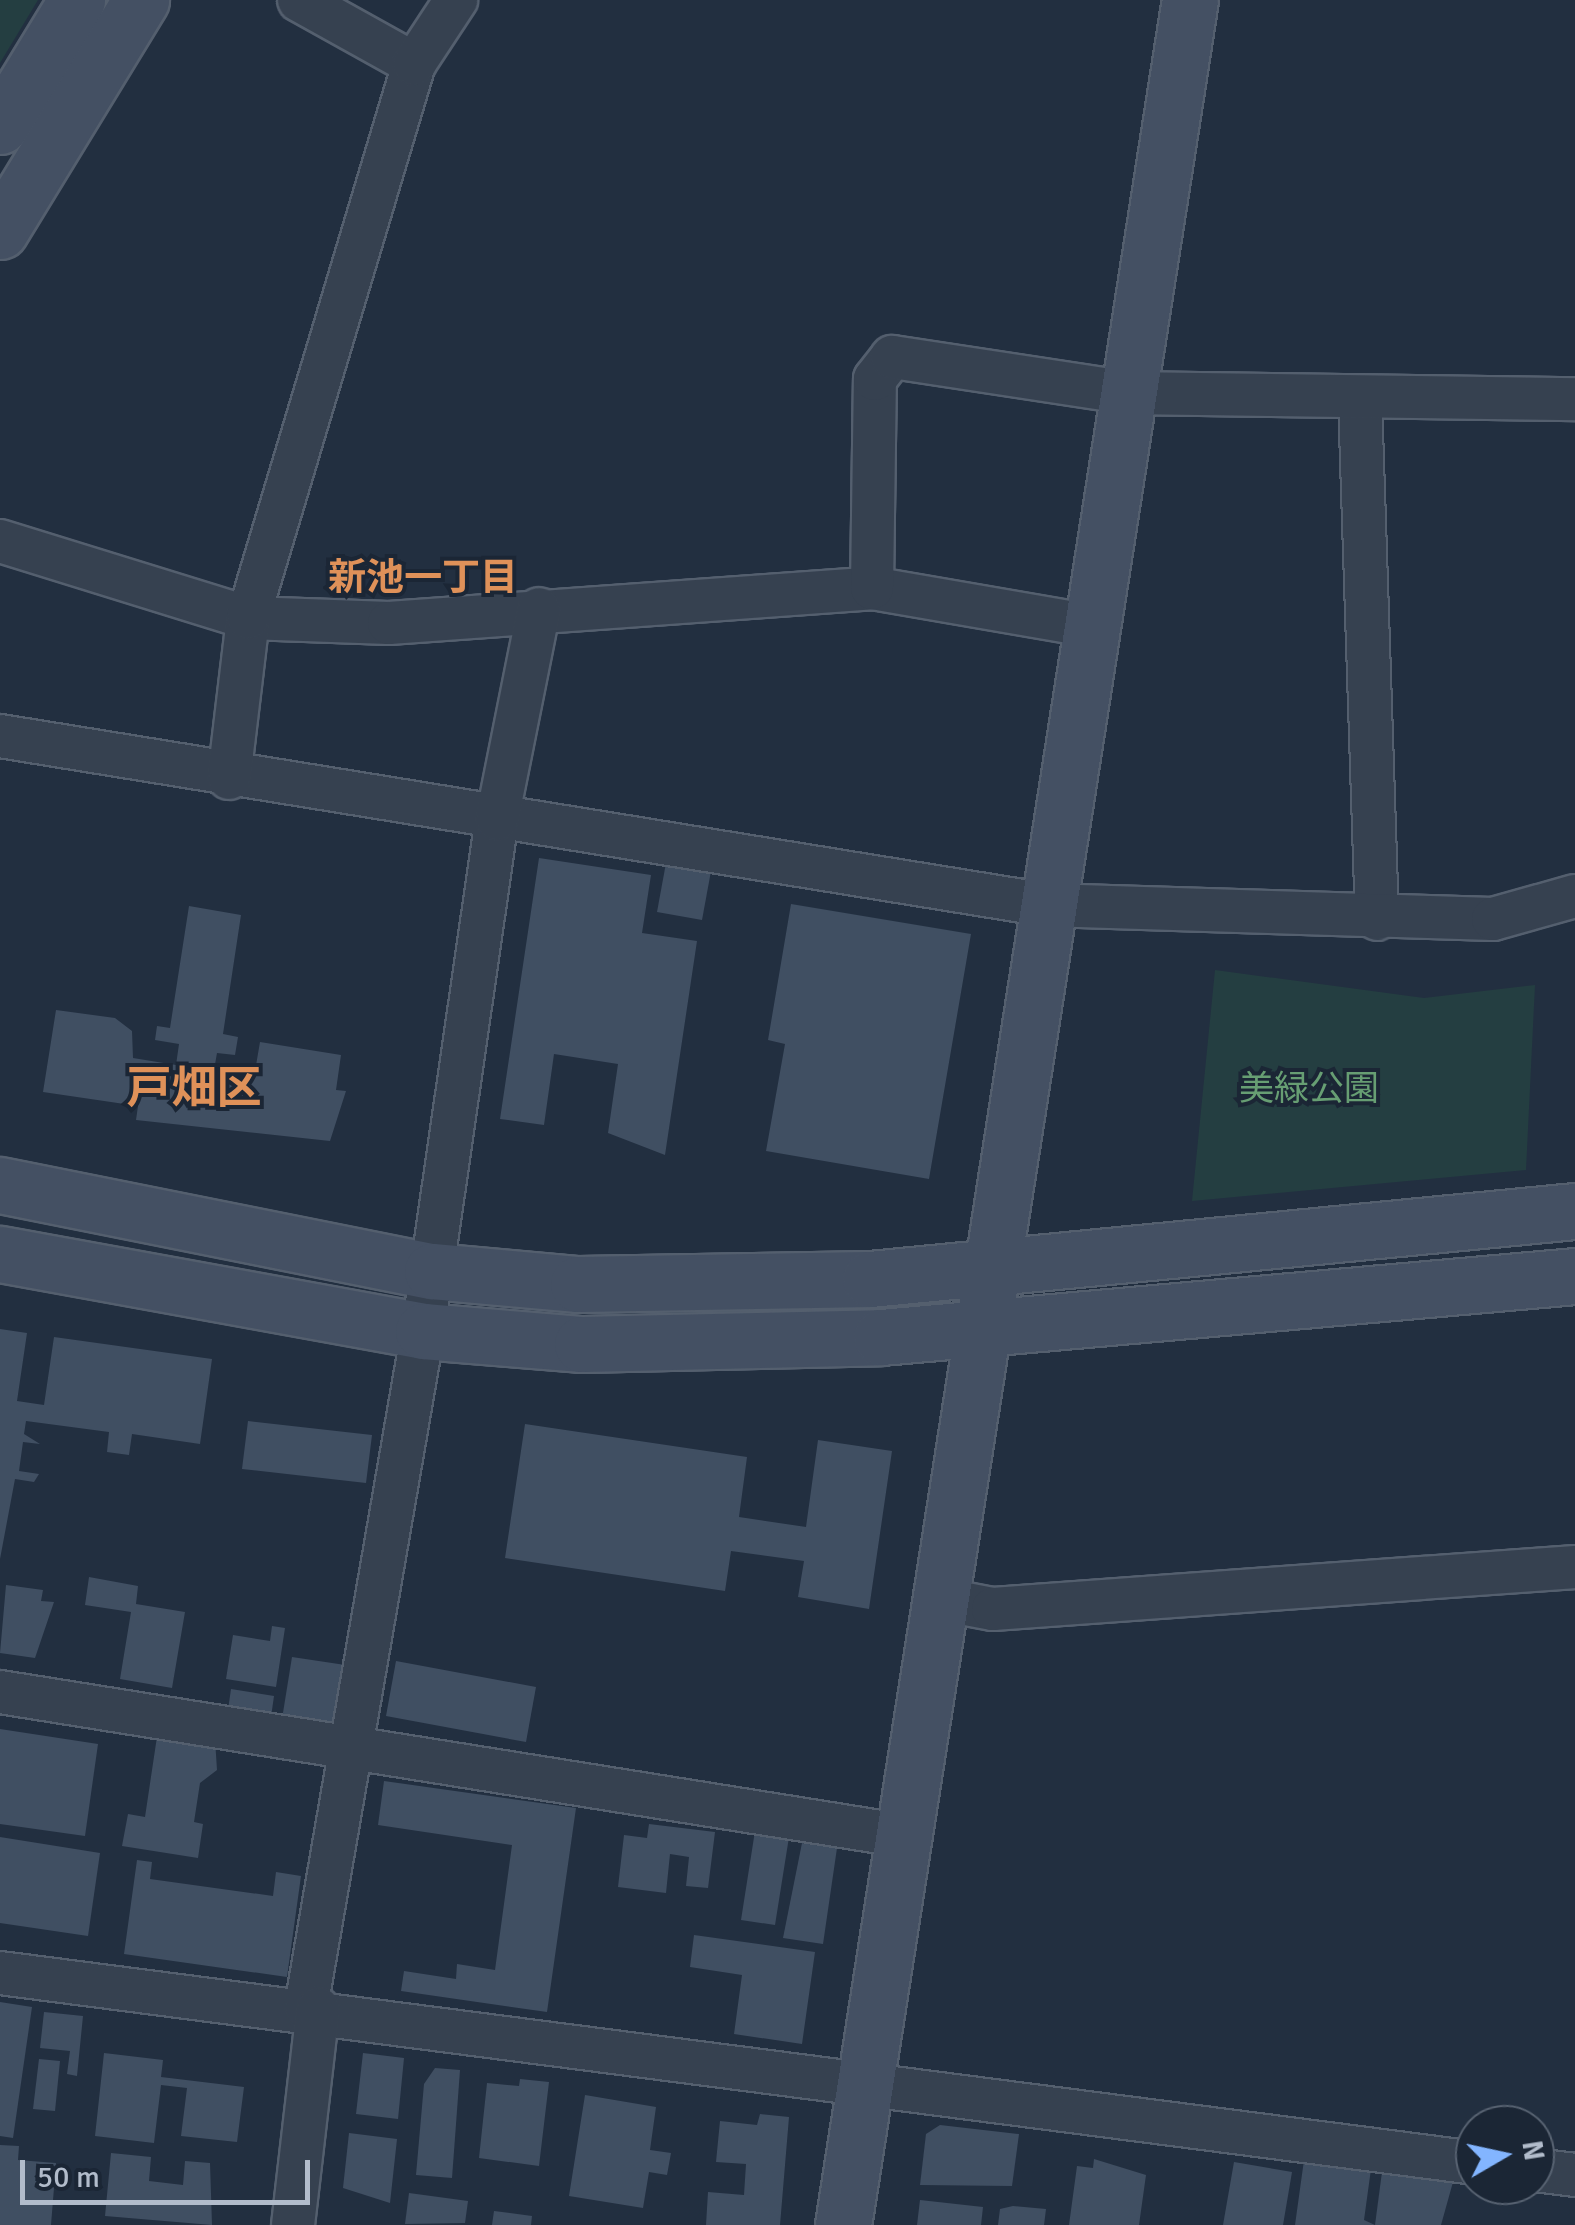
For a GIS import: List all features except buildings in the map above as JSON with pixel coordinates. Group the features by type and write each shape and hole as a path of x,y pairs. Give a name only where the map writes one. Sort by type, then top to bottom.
{"street":[{"path":"0,126 77,0"},
{"path":"0,232 141,0"},
{"path":"299,0 414,64"},
{"path":"229,778 248,618 414,64 456,0"},
{"path":"843,2225 861,2078 940,1599 1190,0"},
{"path":"872,588 875,380 892,357 1130,393 1575,399"},
{"path":"1360,399 1377,919"},
{"path":"0,541 248,618 389,622 540,608 872,588 1093,626"},
{"path":"293,2225 312,2007 424,1331 497,819 540,608"},
{"path":"0,736 229,778 1048,906 1377,919 1493,919 1575,896"},
{"path":"0,1186 432,1270 742,1286 992,1267 1575,1212"},
{"path":"0,1254 424,1331 744,1344 981,1328 1575,1276"},
{"path":"940,1599 993,1609 1575,1567"},
{"path":"0,1692 899,1835"},
{"path":"0,1973 312,2007 1455,2160"}],"green space":[{"path":"0,0 38,0 0,63"},
{"name":"美緑公園","path":"1215,970 1424,998 1535,985 1526,1170 1192,1201"}],"district":[{"name":"新池一丁目","path":"423,578"},
{"name":"戸畑区","path":"194,1089"}]}
